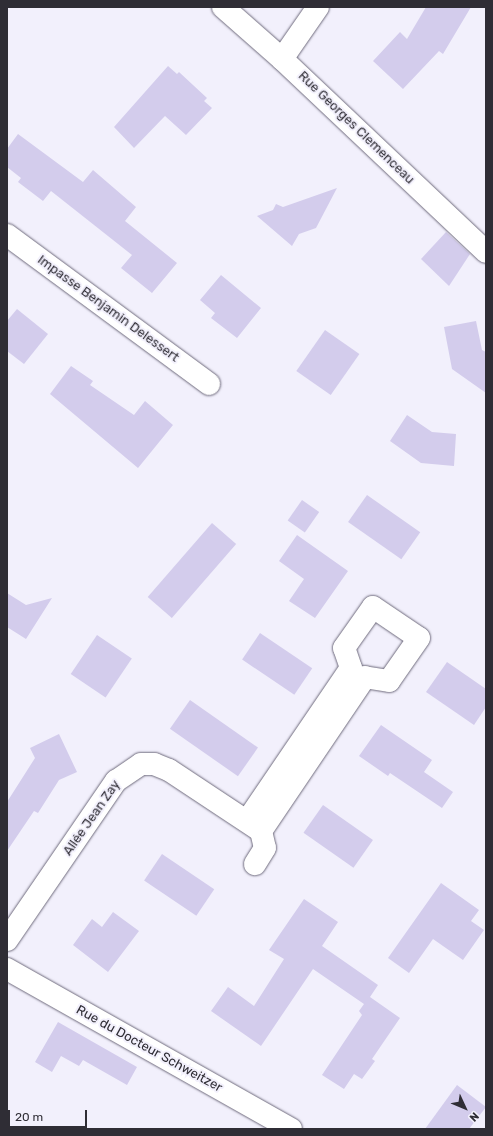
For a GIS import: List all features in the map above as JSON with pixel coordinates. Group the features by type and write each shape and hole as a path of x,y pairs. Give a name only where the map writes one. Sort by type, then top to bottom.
{"street":[{"name":"Rue Georges Clemenceau","path":"223,7 282,59 486,252"},
{"path":"282,59 318,7"},
{"name":"Impasse Benjamin Delessert","path":"7,235 209,384"},
{"path":"255,864 265,848 254,826 358,672"},
{"name":"Allée Jean Zay","path":"7,940 116,781 135,767 154,764 170,770 254,826"},
{"name":"Rue du Docteur Schweitzer","path":"7,969 291,1129"}],"building":[{"path":"426,7 471,7 443,54 439,51 403,89 373,61 400,32 407,39"},
{"path":"168,66 177,74 179,72 207,98 204,101 212,108 186,135 165,116 134,148 114,127"},
{"path":"18,134 83,182 93,170 136,207 125,221 177,263 152,293 121,268 132,255 51,191 43,201 18,182 21,178 7,167 7,149"},
{"path":"337,188 316,228 299,234 292,246 257,216 273,210 276,204 283,207"},
{"path":"446,232 470,254 449,286 421,259"},
{"path":"221,275 261,308 237,338 211,318 215,313 200,300"},
{"path":"17,309 48,334 24,364 7,351 7,321"},
{"path":"476,321 482,350 486,352 486,393 452,369 444,327"},
{"path":"325,330 359,354 331,395 296,371"},
{"path":"71,366 93,381 90,385 134,415 145,401 173,425 138,468 50,394"},
{"path":"407,415 432,432 456,434 454,466 421,463 390,441"},
{"path":"367,495 420,532 401,559 348,522"},
{"path":"302,500 319,512 305,533 288,520"},
{"path":"212,523 236,544 172,618 148,597"},
{"path":"297,535 348,571 315,618 289,601 304,579 279,561"},
{"path":"7,593 26,605 52,598 26,639 7,627"},
{"path":"260,633 312,668 294,695 242,660"},
{"path":"97,635 132,658 106,697 71,674"},
{"path":"447,662 486,689 486,707 474,725 426,692"},
{"path":"190,700 258,748 238,776 170,729"},
{"path":"381,725 432,760 424,772 453,792 442,808 390,773 388,776 359,756"},
{"path":"59,734 77,772 59,780 38,813 34,811 7,851 7,802 35,758 30,748"},
{"path":"323,805 373,840 353,868 303,833"},
{"path":"162,854 214,889 196,916 144,881"},
{"path":"441,883 479,910 471,921 484,930 463,960 433,939 409,973 388,958"},
{"path":"304,899 338,922 322,946 378,985 370,997 400,1018 372,1059 375,1061 362,1079 354,1074 344,1089 322,1075 362,1015 359,1011 364,1004 313,969 261,1046 211,1011 228,987 254,1006 284,959 269,950"},
{"path":"113,912 139,931 108,972 73,945 92,919 102,927"},
{"path":"58,1022 137,1067 127,1085 83,1060 79,1066 61,1056 52,1072 35,1062"},
{"path":"457,1085 486,1107 469,1129 425,1129"}]}
